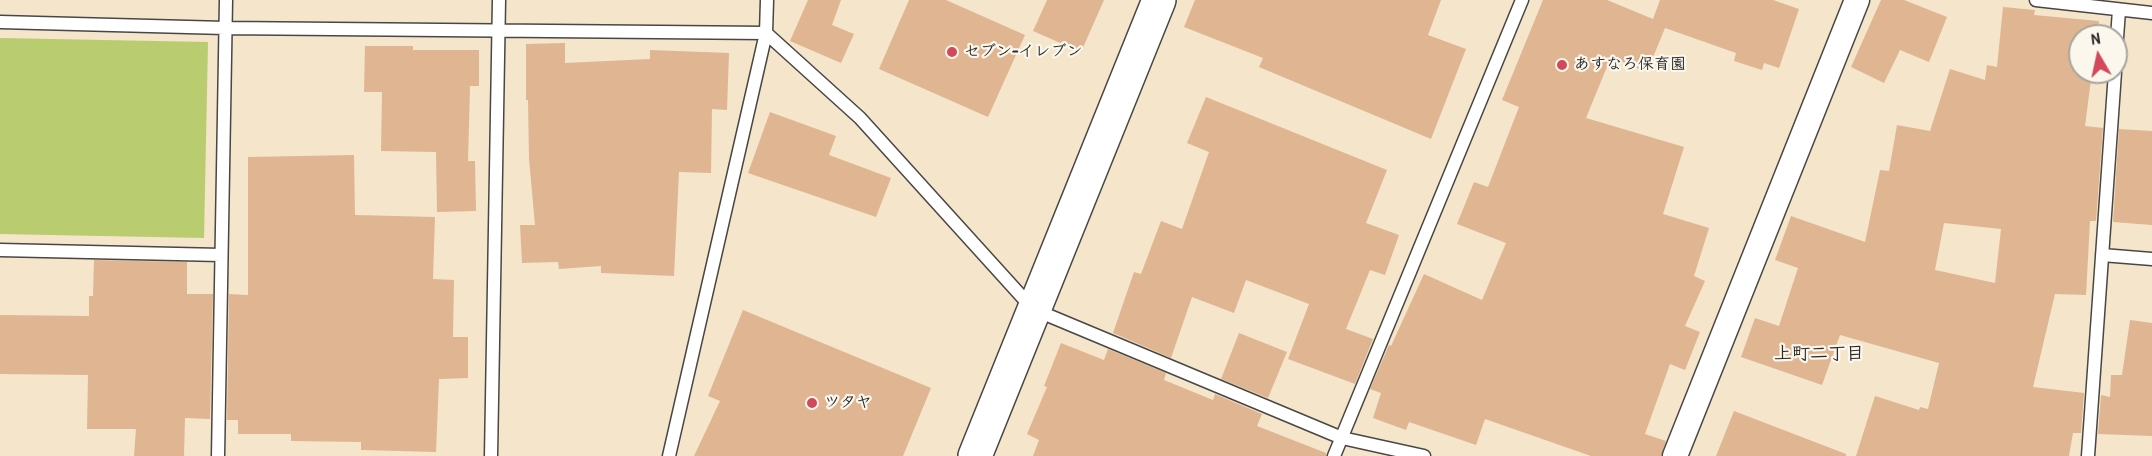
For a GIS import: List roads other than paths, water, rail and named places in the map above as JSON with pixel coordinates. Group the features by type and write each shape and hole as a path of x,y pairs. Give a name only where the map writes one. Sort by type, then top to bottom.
{"street":[{"path":"975,456 1159,0"},
{"path":"1675,456 1857,0"}],"lane":[{"path":"218,456 226,0"},
{"path":"491,456 499,0"},
{"path":"669,456 766,33 766,0"},
{"path":"1334,456 1522,0"},
{"path":"2036,0 2152,13"},
{"path":"2118,24 2119,10"},
{"path":"0,22 225,28 766,33 860,118 1033,309 1342,438 1424,456"},
{"path":"2088,456 2114,84"},
{"path":"0,250 221,255"},
{"path":"2102,255 2152,259"}],"place":[{"name":"セブン-イレブン","path":"952,52"},
{"name":"あすなろ保育園","path":"1562,65"},
{"name":"ツタヤ","path":"812,403"}],"district":[{"name":"上町二丁目","path":"1819,354"}]}
